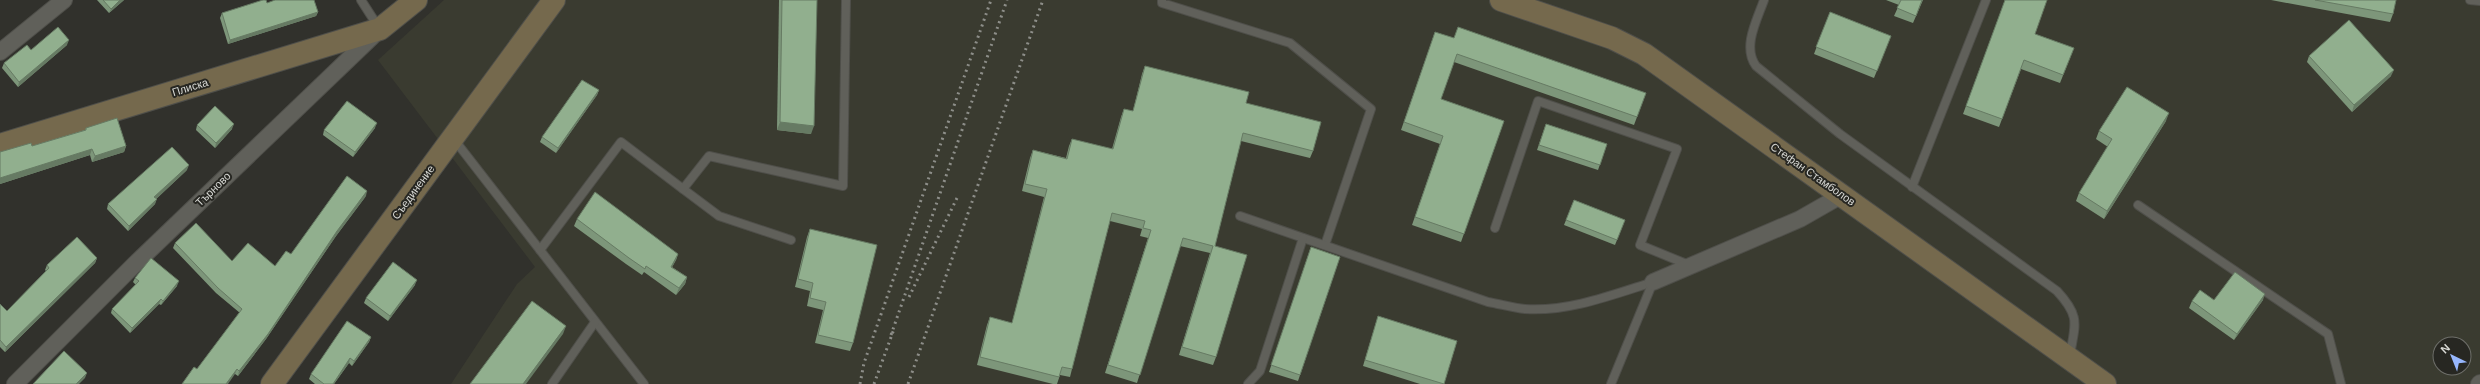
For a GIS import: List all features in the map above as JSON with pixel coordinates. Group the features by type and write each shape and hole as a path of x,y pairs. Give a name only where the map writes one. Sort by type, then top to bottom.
{"street":[{"path":"0,52 64,0"},
{"name":"Търново","path":"15,384 135,264 380,29 416,0"},
{"name":"Съединение","path":"272,384 554,0"},
{"name":"Стефан Стамболов","path":"1501,0 1612,38 1644,54 2105,384"},
{"name":"Плиска","path":"0,145 380,29"},
{"path":"1653,282 1689,265 1800,219 1842,195"}],"lane":[{"path":"361,0 380,29"},
{"path":"683,189 709,156 843,186 846,0"},
{"path":"1162,0 1162,3 1290,43 1371,110 1325,245"},
{"path":"1764,0 1750,47 1750,58 1756,66 1840,134 1912,188 2058,291 2071,306 2076,321 2069,358"},
{"path":"1912,188 1986,0"},
{"path":"2470,0 2480,1"},
{"path":"1495,228 1538,101 1677,149 1640,245 1689,265"},
{"path":"453,138 644,384"},
{"path":"540,250 621,142 718,216 791,240"},
{"path":"2138,205 2328,334 2341,384"},
{"path":"1240,216 1488,302 1524,309 1557,309 1653,282"},
{"path":"1248,384 1260,371 1303,238"},
{"path":"1611,384 1653,282"},
{"path":"552,384 595,322"}],"shaded area":[{"path":"444,0 2480,0 2480,384 451,384 517,284 535,267 378,60"}],"building":[{"path":"103,0 120,0 111,9"},
{"path":"266,0 267,3 275,0 314,0 318,12 230,40 222,13"},
{"path":"782,0 817,0 814,126 780,122"},
{"path":"1901,0 1922,0 1916,16 1897,8"},
{"path":"2005,0 2047,0 2035,34 2074,48 2063,75 2024,60 2002,119 1966,106"},
{"path":"2315,0 2396,0 2393,14"},
{"path":"1830,12 1891,36 1877,71 1816,47"},
{"path":"2349,20 2394,70 2354,105 2309,56"},
{"path":"58,27 69,40 19,82 4,63 27,45 31,50"},
{"path":"1458,27 1646,93 1637,117 1457,54 1441,99 1504,121 1464,234 1415,217 1443,136 1404,122 1435,32 1454,38"},
{"path":"1145,66 1249,92 1246,103 1321,122 1313,151 1243,133 1215,246 1247,255 1216,357 1182,347 1213,246 1183,238 1140,375 1108,365 1151,230 1143,228 1145,221 1112,213 1072,369 1062,367 1059,377 980,357 990,317 1012,323 1047,189 1025,184 1033,150 1067,159 1072,139 1113,149 1124,109 1133,111"},
{"path":"582,80 599,90 558,148 542,137"},
{"path":"2127,87 2169,113 2107,211 2079,193 2112,139 2099,131"},
{"path":"347,101 377,123 355,152 324,130"},
{"path":"215,106 234,124 216,143 197,125"},
{"path":"117,118 126,146 95,156 92,149 0,178 0,152 31,143 32,146 86,130 86,128"},
{"path":"1546,124 1607,144 1600,165 1539,145"},
{"path":"172,147 189,165 154,197 157,199 129,226 108,204"},
{"path":"347,176 367,191 337,231 268,334 239,371 237,369 226,384 182,384 194,367 197,369 242,309 218,288 175,243 196,223 232,261 248,243 275,266 286,251 291,254"},
{"path":"595,192 678,254 671,267 687,277 679,288 646,266 645,269 577,219"},
{"path":"1574,200 1625,220 1617,240 1566,220"},
{"path":"810,229 877,245 853,343 818,335 826,302 810,298 813,283 798,279"},
{"path":"77,237 97,258 6,347 0,340 0,304 7,311 49,268 47,265"},
{"path":"1311,247 1340,257 1300,375 1271,365"},
{"path":"151,258 179,281 163,301 161,299 132,328 112,309 139,281 135,278"},
{"path":"393,262 417,280 390,316 366,298"},
{"path":"2235,272 2265,294 2237,334 2192,301 2200,290 2214,300"},
{"path":"532,301 566,326 523,384 470,384"},
{"path":"1378,316 1457,341 1444,384 1365,360"},
{"path":"347,321 371,337 354,361 350,358 333,384 324,384 311,374"},
{"path":"64,351 87,373 76,384 33,384"}],"railway":[{"path":"860,384 864,363 991,0"},
{"path":"891,335 1007,0"},
{"path":"908,384 1043,0"},
{"path":"909,297 957,198"},
{"path":"874,384 894,329"}]}
